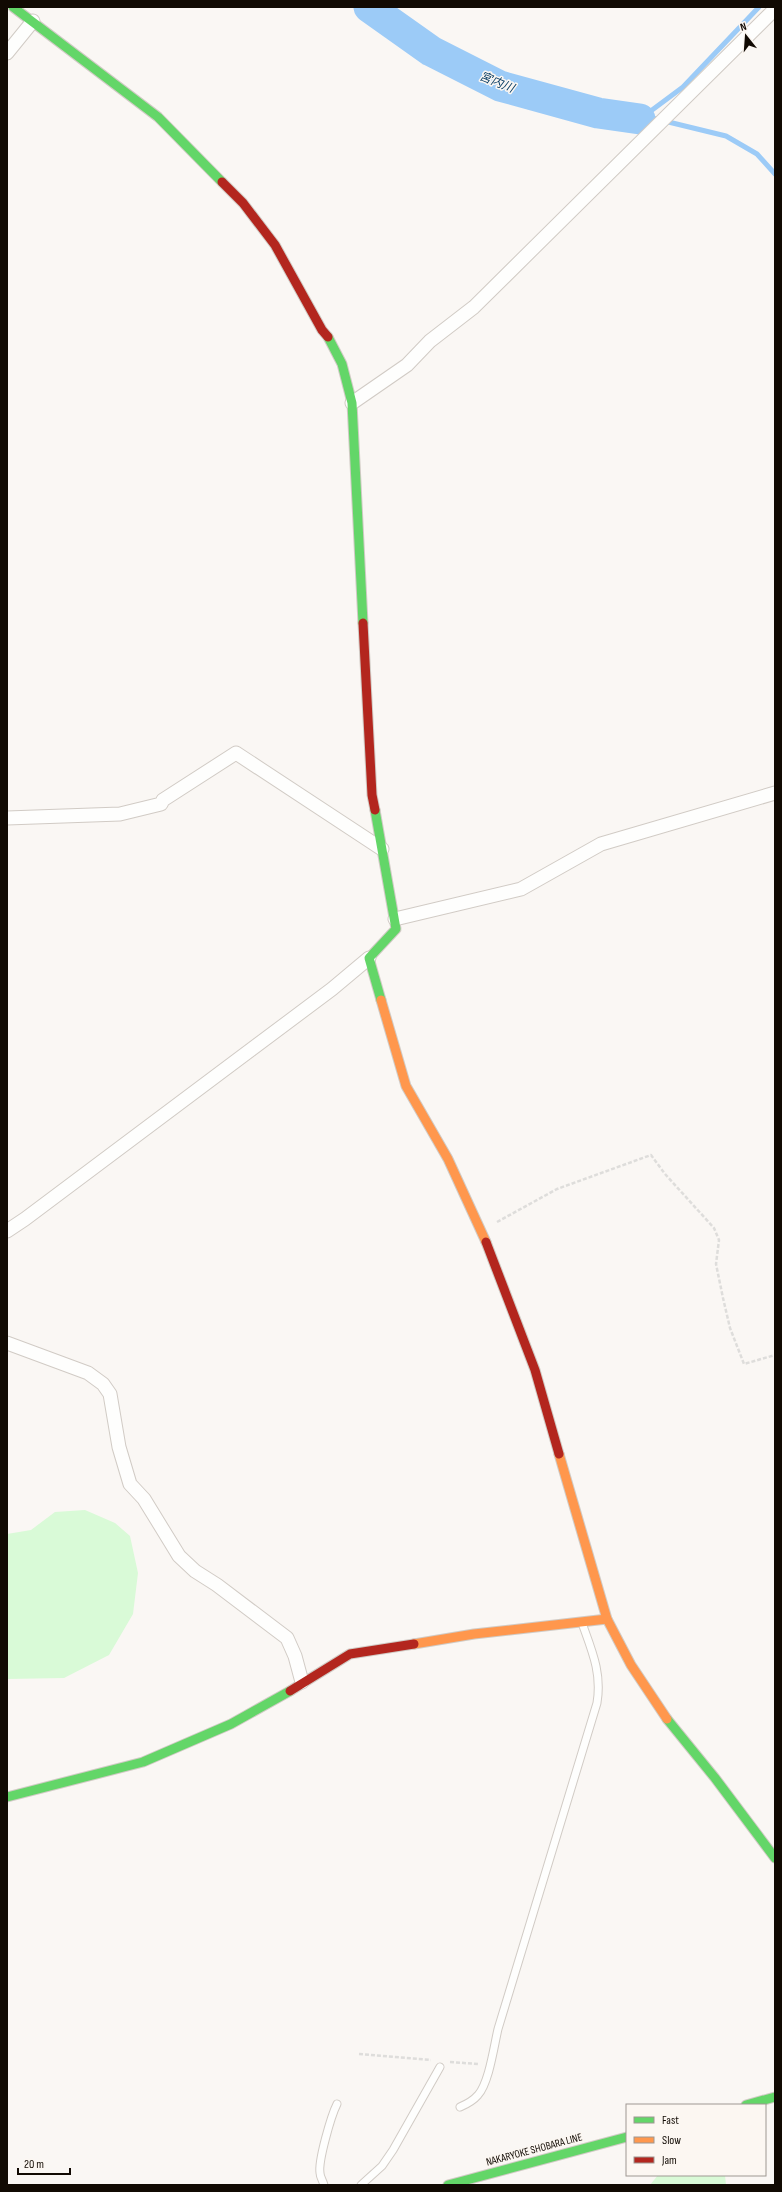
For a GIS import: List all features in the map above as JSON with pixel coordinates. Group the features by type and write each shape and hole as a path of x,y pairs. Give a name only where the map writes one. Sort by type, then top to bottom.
{"street":[{"path":"7,1231 32,1215 332,989 369,958 396,929 372,795 352,403 343,370 328,335 322,330 275,246 243,203 158,118 13,7"},
{"path":"352,403 407,365 430,341 474,307 775,9"},
{"path":"7,53 33,21"},
{"path":"7,818 120,814 161,804 163,800 236,753 382,849"},
{"path":"395,919 520,889 601,844 775,793"},
{"path":"369,958 406,1086 448,1159 481,1231 506,1291 535,1370 607,1619 630,1665 671,1725 715,1778 775,1858"},
{"path":"7,1342 88,1373 103,1384 110,1394 119,1447 130,1484 144,1499 179,1556 195,1571 217,1585 287,1638 295,1656 302,1682"},
{"path":"7,1797 143,1762 231,1724 286,1695 302,1682 350,1654 474,1634 607,1619"},
{"path":"750,2104 775,2097"},
{"name":"NAKARYOKE SHOBARA LINE","path":"448,2185 626,2137"}],"lane":[{"path":"460,2107 471,2102 479,2094 485,2083 489,2065 597,1703 599,1690 598,1671 582,1623"},
{"path":"361,2185 382,2166 393,2150 439,2063"},
{"path":"324,2185 320,2173 322,2155 331,2115 337,2104"}],"path":[{"path":"481,1231 557,1189 651,1155 665,1174 714,1228 719,1240 716,1264 723,1298 730,1328 744,1364 775,1355"},
{"path":"360,2054 439,2063 489,2065"}],"green space":[{"path":"85,1510 115,1523 130,1536 138,1573 133,1614 109,1655 64,1678 7,1679 7,1534 31,1530 55,1512"},
{"path":"657,2176 725,2176 726,2185 650,2185"}],"waterway":[{"name":"宮内川","path":"369,7 431,51 500,86 598,113 640,119"},
{"name":"宮内川","path":"640,119 683,87 759,7"},
{"name":"宮内川","path":"640,119 652,118 726,136 757,154 775,174"}],"traffic: fast":[{"path":"13,7 158,117 222,182"},
{"path":"328,337 342,364 352,403 363,623"},
{"path":"375,810 396,929 369,958 381,1000"},
{"path":"7,1797 143,1762 231,1724 290,1691"},
{"path":"667,1719 715,1778 775,1858"},
{"path":"750,2104 775,2097"},
{"path":"448,2185 626,2137"}],"traffic: slow":[{"path":"381,1000 406,1086 448,1159 486,1242"},
{"path":"559,1454 607,1619 631,1665 667,1719"},
{"path":"414,1644 474,1634 607,1619"}],"traffic: jam":[{"path":"222,182 243,203 275,245 322,330 328,337"},
{"path":"363,623 372,795 375,810"},
{"path":"486,1242 535,1370 559,1454"},
{"path":"290,1691 350,1654 414,1644"}]}
